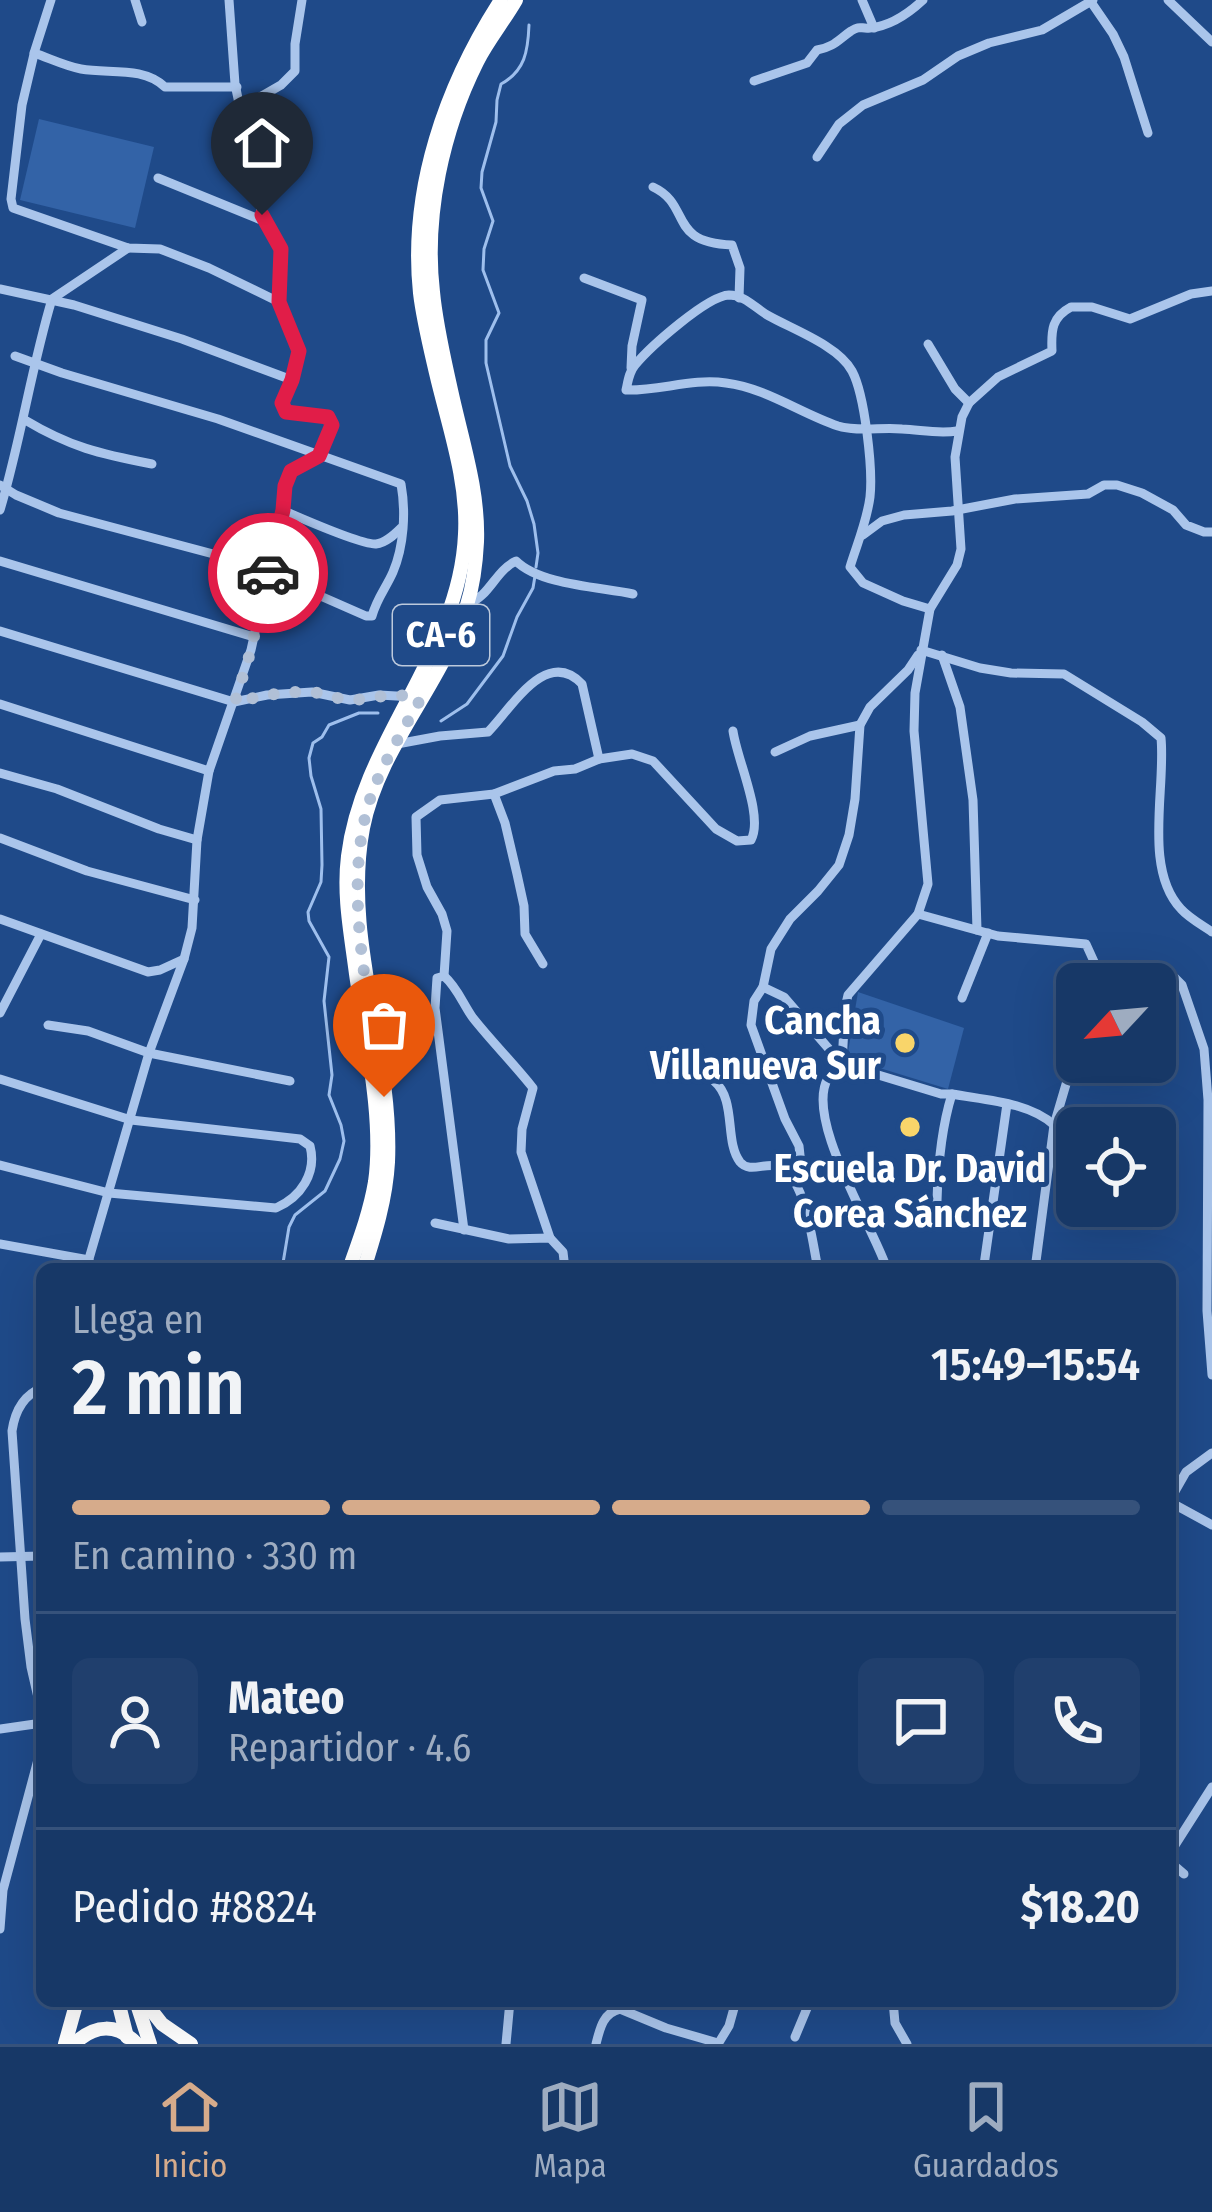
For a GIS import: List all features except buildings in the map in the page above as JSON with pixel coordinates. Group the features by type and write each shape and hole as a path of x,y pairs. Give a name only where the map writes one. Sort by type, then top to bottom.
{"highway":[{"name":"CA-6","path":"366,1263 384,1198 388,1137 359,919 364,822 391,745 454,604 465,535 458,465 420,292 420,238 427,176 446,106 477,37 501,0"},
{"name":"CA-6","path":"415,698 450,646 468,604 477,547 474,484 432,291 439,176 479,58 516,0"},
{"name":"CA-6","path":"351,1263 371,1202 377,1144 347,911 348,856 371,772 391,745"},
{"path":"65,2044 75,2007"},
{"path":"120,2007 133,2044"},
{"path":"142,2007 151,2044"},
{"path":"146,2007 191,2044"},
{"path":"74,2044 96,2028 106,2027 124,2033 133,2044"}],"street":[{"path":"52,0 34,53 16,148 10,199 17,211 128,248 160,249 279,302"},
{"path":"135,0 142,22"},
{"path":"87,1263 149,1053 192,928 197,840 209,771 254,637 285,486 291,471 319,456 332,425 328,417 286,412 282,403 299,351 279,302 281,249 262,215 237,87 229,0"},
{"path":"241,108 281,86 295,71 302,0"},
{"path":"862,0 874,28"},
{"path":"754,81 807,62 817,50 842,42 860,27 874,28 909,13 922,0"},
{"path":"1168,0 1212,42"},
{"path":"818,158 839,124 863,105 923,80 988,43 1042,30 1092,1 1124,57 1148,133"},
{"path":"34,53 82,69 157,78 165,87 237,87"},
{"path":"0,141 16,148"},
{"path":"158,178 266,222"},
{"path":"653,187 665,193 693,238 732,245 740,268 740,298"},
{"path":"0,510 52,299 128,248"},
{"path":"584,278 642,300 626,390 696,380 730,383 760,391 843,428 958,431"},
{"path":"582,291 596,283"},
{"path":"0,289 52,299 182,339 292,380"},
{"path":"885,1263 827,1129 823,1097 828,1078 842,1064 848,995 918,914 928,884 914,731 930,609 957,565 961,549 955,458 958,431 969,404 998,376 1052,351 1054,320 1071,307 1092,307 1130,319 1191,294 1212,291"},
{"path":"631,368 703,304 733,295 817,340 851,368 865,427 870,500 850,567 863,583 930,609"},
{"path":"928,344 969,404"},
{"path":"3,487 59,514 268,573 356,614 372,616 399,554 404,512 401,484 218,418 15,356"},
{"path":"25,420 60,441 93,453 152,464"},
{"path":"862,535 893,517 1088,494 1104,485 1142,493 1172,510 1186,525 1212,532"},
{"path":"283,510 376,544 401,528"},
{"path":"0,560 254,637"},
{"path":"468,604 482,597 516,561 542,578 633,594"},
{"path":"0,631 235,702 312,692 350,700 379,695 415,698"},
{"path":"921,650 980,668 1064,674 1161,738 1162,873 1178,907 1212,932"},
{"path":"794,1178 801,1165 799,1146 751,1025 754,1001 763,987 771,949 790,919 839,865 855,799 860,725 869,707 908,670 921,650"},
{"path":"943,656 960,707 973,800 982,931 962,998"},
{"path":"391,745 488,732 520,694 545,675 564,671 582,684 599,759"},
{"path":"0,704 209,771"},
{"path":"775,752 810,736 860,725"},
{"path":"444,976 447,931 417,855 416,817 440,800 494,794 554,771 632,754 653,760 716,829 737,842 751,840 756,831 733,731"},
{"path":"0,773 197,840"},
{"path":"494,794 521,893 525,934 543,964"},
{"path":"0,838 87,871 195,901"},
{"path":"918,914 1029,940 1086,944 1095,963"},
{"path":"0,919 148,972 184,959"},
{"path":"0,1013 41,934"},
{"path":"444,976 437,978 435,1008 464,1230"},
{"path":"444,976 533,1088 521,1129 521,1152 550,1238 563,1252 564,1263"},
{"path":"1176,979 1204,1049 1212,1375"},
{"path":"763,987 784,997 842,1064 941,1094 1007,1104 1044,1116 1054,1126"},
{"path":"48,1025 88,1031 149,1053 290,1081"},
{"path":"0,1079 130,1120 301,1139 310,1146 312,1169 290,1202 276,1208 109,1193 0,1166"},
{"path":"714,1082 721,1087 742,1164 776,1166 794,1178 817,1263"},
{"path":"1036,1263 1054,1126 1067,1083"},
{"path":"937,1202 938,1162 952,1094"},
{"path":"984,1263 1007,1104"},
{"path":"435,1223 509,1239 550,1238"},
{"path":"0,1244 83,1263"},
{"path":"36,1390 19,1407 12,1430 36,1692"},
{"path":"1176,1490 1186,1472 1212,1453"},
{"path":"1176,1504 1212,1525"},
{"path":"0,1557 36,1556"},
{"path":"0,1729 36,1724"},
{"path":"0,1929 3,1890 36,1767"},
{"path":"1176,1848 1212,1787"},
{"path":"1176,1865 1184,1874"},
{"path":"505,2043 509,2007"},
{"path":"596,2044 602,2023 620,2008 718,2043 734,2007"},
{"path":"796,2037 808,2007"},
{"path":"894,2007 895,2023 907,2044"},
{"path":"662,2044 666,2028"}],"shaded area":[{"path":"39,119 154,147 135,228 20,200"},
{"name":"Cancha Villanueva Sur","path":"858,992 964,1028 948,1089 847,1058"}],"waterway":[{"path":"529,25 524,59 501,84 481,188 493,221 483,270 499,313 486,340 486,363 510,466 534,524 536,567"},
{"path":"441,721 467,704 503,656 535,576"},
{"path":"283,1263 289,1227 295,1215 325,1191 344,1141 329,1095 332,1075 324,1001 329,957 308,912 321,882 322,865 321,809 309,758 313,743 329,725 359,713 378,713"}],"way so far":[{"path":"268,573 235,702 312,692 350,700 410,695 420,700 376,783 359,857 359,919 384,1097"}],"place":[{"name":"Cancha Villanueva Sur","path":"905,1043"},
{"name":"Escuela Dr. David Corea Sánchez","path":"910,1127"}],"route":[{"path":"262,215 281,249 279,302 299,351 282,403 286,412 328,417 332,425 319,456 291,471 268,573"}]}
